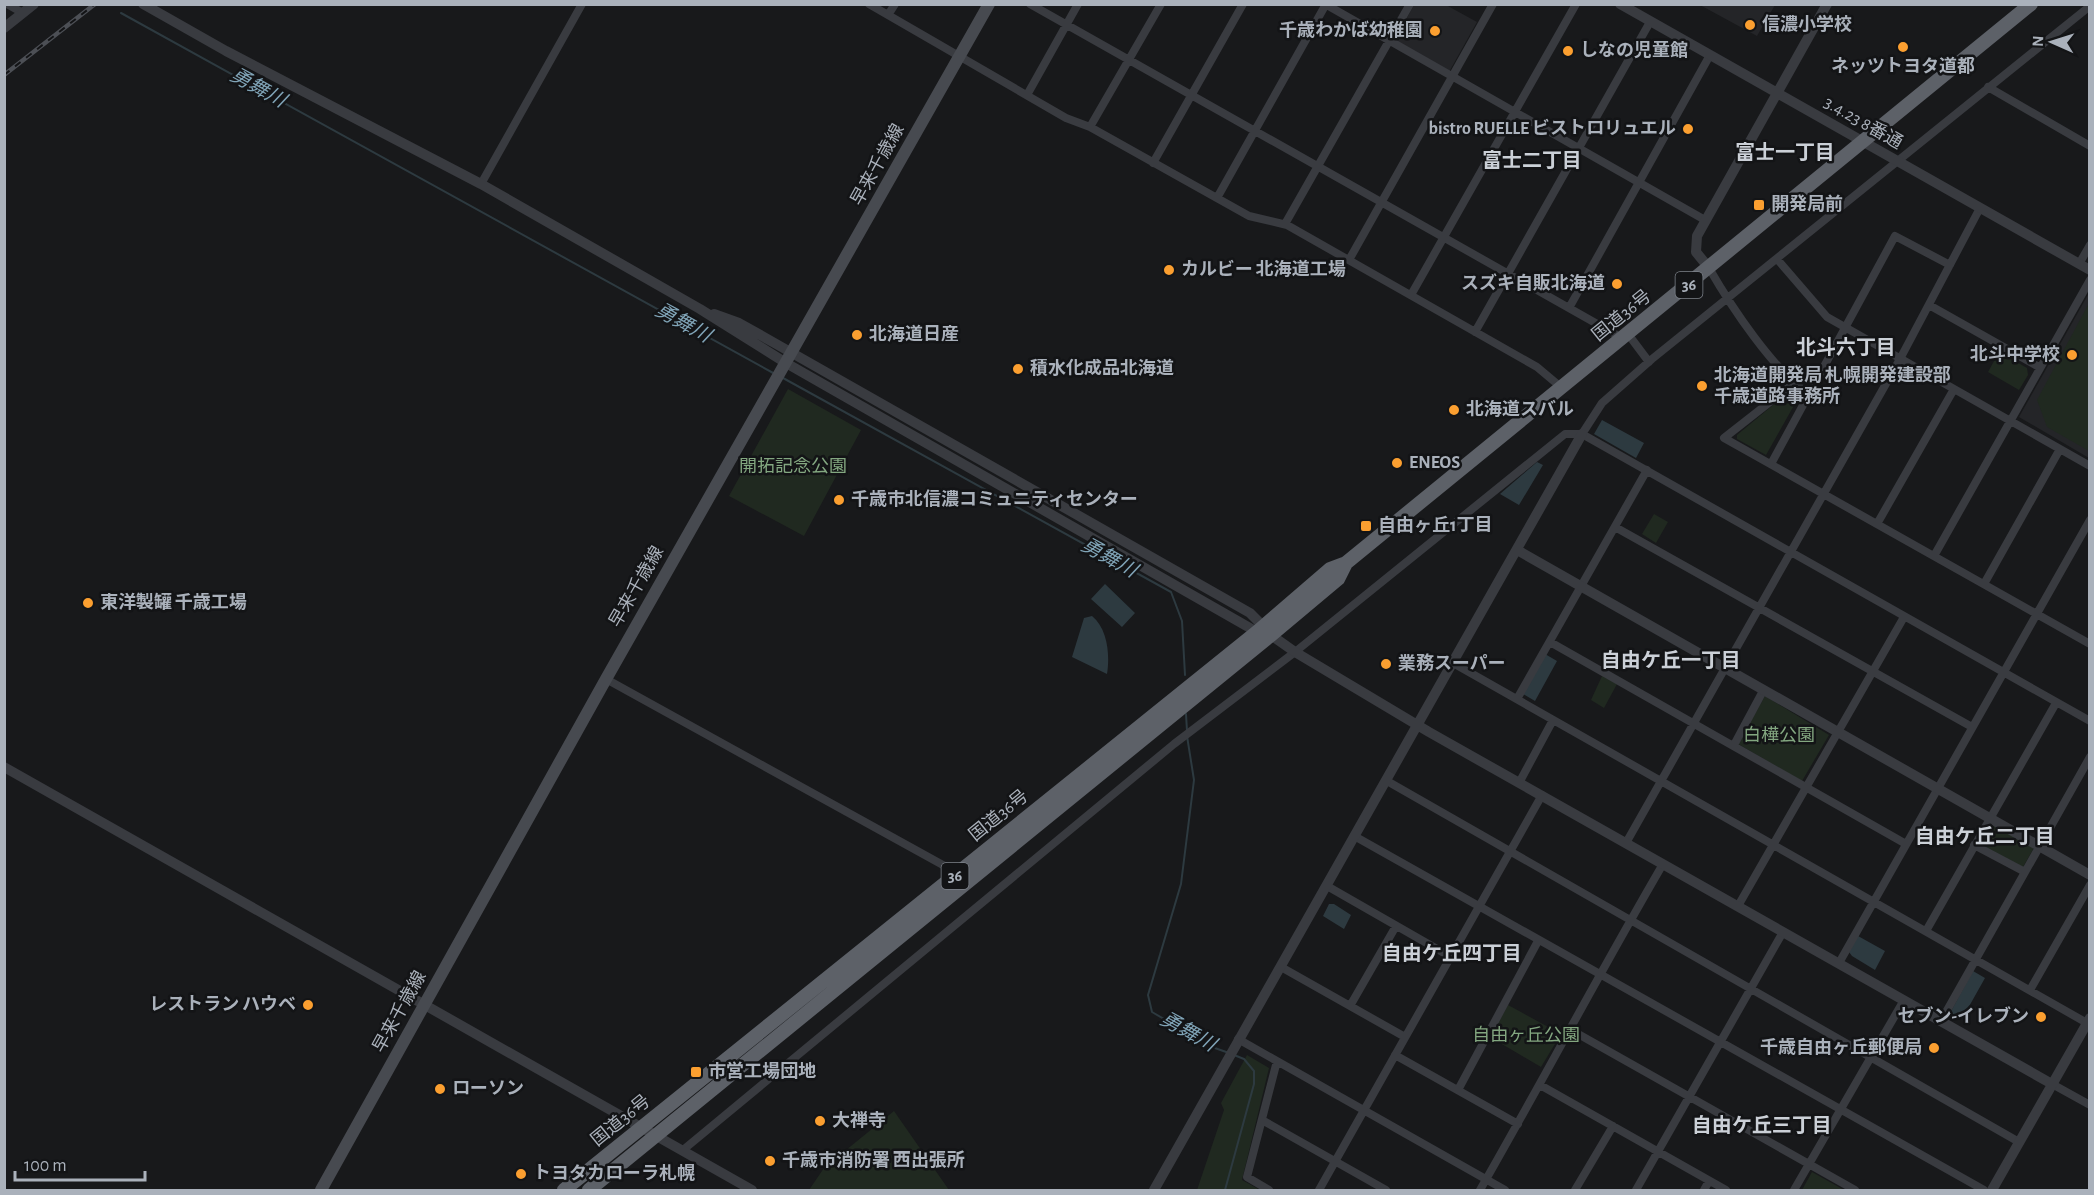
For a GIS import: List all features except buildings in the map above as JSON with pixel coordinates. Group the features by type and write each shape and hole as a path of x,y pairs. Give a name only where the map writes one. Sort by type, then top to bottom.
{"highway":[{"name":"国道36号","path":"589,1191 962,878 1264,631 1338,579 1346,563 2031,4"},
{"name":"国道36号","path":"564,1191 962,878"}],"main road":[{"name":"早来千歳線","path":"321,1191 606,679 989,4"}],"street":[{"path":"7,4 23,14"},
{"path":"4,28 34,4"},
{"path":"143,4 226,51 481,184 700,309 739,323 784,367 1264,631 1417,725 2090,1105"},
{"path":"481,184 582,4"},
{"path":"869,4 1027,95 1249,216 1285,224 1537,367 1562,388"},
{"path":"888,15 895,4"},
{"path":"1030,4 1443,238 1569,308 1625,336 1649,362"},
{"path":"1027,95 1078,4"},
{"path":"1090,128 1161,4"},
{"path":"1153,162 1243,4"},
{"path":"1285,224 1410,4"},
{"path":"1349,260 1493,4"},
{"path":"1411,295 1576,4"},
{"name":"3.4.23 8番通","path":"1620,4 2090,270"},
{"path":"1809,395 1793,384 1727,299 1695,247 1705,220 1827,4"},
{"path":"1217,198 1326,5 1705,220"},
{"path":"1154,1191 1582,434 1602,404 1649,362 2090,6"},
{"path":"1475,332 1650,22"},
{"path":"1569,308 1710,55"},
{"path":"1988,87 2090,146"},
{"path":"1626,843 1900,358 1980,208"},
{"path":"1771,464 1895,236 1950,265"},
{"path":"2079,264 2090,245"},
{"path":"1777,259 1827,317 2090,466"},
{"path":"1934,556 2090,280"},
{"path":"1929,305 2039,367"},
{"path":"1793,384 1724,438 2089,642"},
{"path":"1877,524 1954,389"},
{"path":"683,1150 1174,744 1295,652 1565,434 1582,434 2090,721"},
{"path":"1984,584 2060,449"},
{"path":"1517,699 1647,470"},
{"path":"1839,963 2035,613 2090,520"},
{"path":"1615,527 1972,728"},
{"path":"1517,550 2090,875"},
{"path":"1738,906 1904,617"},
{"path":"1550,642 1906,844"},
{"path":"1453,663 2030,990 2088,1020 1992,1191"},
{"path":"606,679 962,878"},
{"path":"1734,745 1763,691"},
{"path":"1926,931 2056,703"},
{"path":"1519,783 1553,720"},
{"path":"1941,1021 2089,759"},
{"path":"4,767 753,1191"},
{"path":"1387,781 2019,1142"},
{"path":"1319,1191 1542,795"},
{"path":"1356,837 1984,1191"},
{"path":"1974,845 2025,872"},
{"path":"1480,1191 1571,1030 1598,975 1664,864"},
{"path":"2030,990 2090,885"},
{"path":"1327,886 1451,957"},
{"path":"1350,1006 1396,926"},
{"path":"1636,1191 1783,932"},
{"path":"1458,1090 1538,941"},
{"path":"1281,967 1405,1037"},
{"path":"1794,1191 1904,1000"},
{"path":"1571,1030 1855,1191"},
{"path":"1237,1042 1277,1061 1505,1191"},
{"path":"1395,1055 1518,1124"},
{"path":"1269,1191 1247,1177 1277,1061"},
{"path":"1540,1085 1726,1191"},
{"path":"1262,1120 1386,1191"},
{"path":"1575,1191 1613,1126"},
{"path":"1704,1191 1709,1181"}],"shaded area":[{"name":"千歳わかば幼稚園","path":"1414,5 1446,5 1477,22 1449,72 1394,41"},
{"name":"信濃小学校","path":"1700,5 1775,5 1757,36"},
{"name":"北斗中学校","path":"2089,293 2089,458 2019,417"},
{"path":"1602,420 1644,443 1636,458 1594,434"},
{"path":"1537,462 1543,465 1519,505 1500,494"},
{"path":"1105,584 1135,613 1122,627 1091,599"},
{"path":"1092,616 1105,635 1107,674 1072,657 1084,618"},
{"path":"1545,654 1557,661 1535,701 1523,694"},
{"path":"1329,904 1334,904 1351,915 1344,929 1323,916"},
{"path":"1858,936 1885,951 1875,970 1849,952"},
{"path":"1973,971 1985,978 1962,1019 1950,1013"}],"green space":[{"name":"北斗中学校","path":"2089,303 2089,451 2047,427 2037,400"},
{"path":"1999,352 2027,368 2028,375 2019,390 1988,372"},
{"name":"開拓記念公園","path":"788,389 861,430 804,536 729,496"},
{"path":"1791,390 1798,394 1797,400 1766,455 1737,439 1737,435"},
{"path":"1654,514 1668,522 1656,543 1642,534"},
{"path":"1602,676 1617,684 1604,708 1591,700"},
{"name":"白樺公園","path":"1765,696 1829,735 1802,781 1738,744"},
{"path":"1994,824 2035,846 2023,867 1982,845"},
{"name":"自由ヶ丘公園","path":"1508,1005 1561,1034 1541,1067 1490,1037"},
{"path":"1247,1055 1269,1068 1242,1180 1260,1190 1197,1190 1224,1110 1221,1103"},
{"path":"894,1111 949,1190 809,1190 824,1168"},
{"path":"1812,1172 1844,1190 1802,1190"}],"waterway":[{"name":"勇舞川","path":"121,13 775,374"},
{"name":"勇舞川","path":"783,378 1171,592 1182,621 1185,675"},
{"name":"勇舞川","path":"1186,714 1187,731"},
{"name":"勇舞川","path":"1187,736 1194,780 1181,884 1148,995 1152,1012 1212,1047 1229,1053"},
{"name":"勇舞川","path":"1225,1190 1254,1084 1254,1071 1244,1059 1234,1055"}],"railway":[{"path":"4,75 95,4"}],"place":[{"name":"信濃小学校","path":"1750,25"},
{"name":"千歳わかば幼稚園","path":"1435,31"},
{"name":"ネッツトヨタ道都","path":"1903,47"},
{"name":"しなの児童館","path":"1568,51"},
{"name":"bistro RUELLE ビストロリュエル","path":"1688,129"},
{"name":"開発局前","path":"1759,205"},
{"name":"カルビー 北海道工場","path":"1169,270"},
{"name":"スズキ自販北海道","path":"1617,284"},
{"name":"北海道日産","path":"857,335"},
{"name":"北斗中学校","path":"2072,355"},
{"name":"積水化成品北海道","path":"1018,369"},
{"name":"北海道開発局 札幌開発建設部 千歳道路事務所","path":"1702,386"},
{"name":"北海道スバル","path":"1454,410"},
{"name":"ENEOS","path":"1397,463"},
{"name":"千歳市北信濃コミュニティセンター","path":"839,500"},
{"name":"自由ヶ丘1丁目","path":"1366,526"},
{"name":"東洋製罐 千歳工場","path":"88,603"},
{"name":"業務スーパー","path":"1386,664"},
{"name":"レストラン ハウベ","path":"308,1005"},
{"name":"セブン-イレブン","path":"2041,1017"},
{"name":"千歳自由ヶ丘郵便局","path":"1934,1048"},
{"name":"市営工場団地","path":"696,1072"},
{"name":"ローソン","path":"440,1089"},
{"name":"大禅寺","path":"820,1121"},
{"name":"千歳市消防署 西出張所","path":"770,1161"},
{"name":"トヨタカローラ札幌","path":"521,1174"}],"district":[{"name":"富士一丁目","path":"1785,153"},
{"name":"富士二丁目","path":"1532,161"},
{"name":"北斗六丁目","path":"1846,348"},
{"name":"自由ケ丘一丁目","path":"1671,661"},
{"name":"自由ケ丘二丁目","path":"1985,837"},
{"name":"自由ケ丘四丁目","path":"1452,954"},
{"name":"自由ケ丘三丁目","path":"1762,1126"}]}
